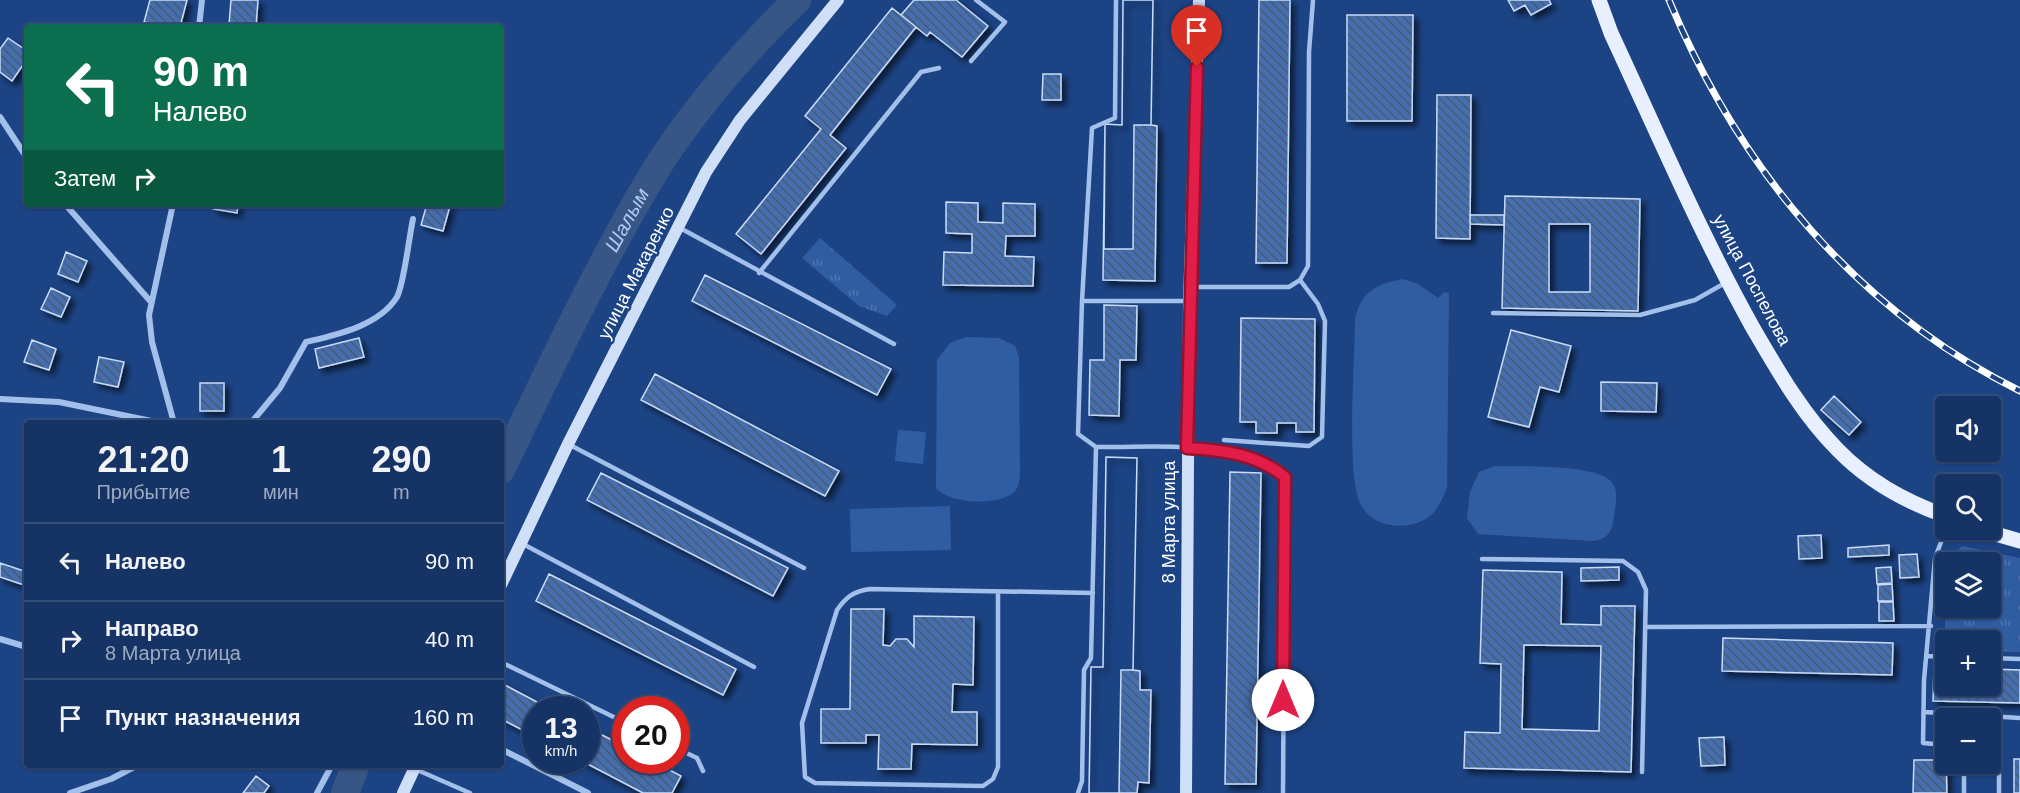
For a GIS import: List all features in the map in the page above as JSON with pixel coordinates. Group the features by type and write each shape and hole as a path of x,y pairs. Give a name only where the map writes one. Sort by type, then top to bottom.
{"main road":[{"name":"улица Поспелова","path":"1599,0 1621,55 1728,282 1776,369 1807,414 1838,450 1866,475 1915,505 1935,512"},
{"path":"2001,536 2020,541"}],"street":[{"path":"199,24 202,0"},
{"name":"улица Макаренко","path":"504,579 568,444 680,228 706,172 740,120 838,0"},
{"name":"8 Марта улица","path":"1186,793 1189,301 1199,0"},
{"path":"0,117 24,153"},
{"path":"67,207 151,302"},
{"path":"172,207 149,315 152,342 173,420"},
{"path":"253,420 280,388 306,342 341,334 382,314 398,296 413,219"},
{"path":"0,399 59,402 146,420"},
{"path":"0,639 24,646"},
{"path":"504,751 588,793"},
{"path":"70,793 111,779 132,768"},
{"path":"317,793 330,768"},
{"path":"403,793 416,768"}],"lane":[{"path":"971,61 1005,22 976,0"},
{"path":"1116,0 1115,118 1092,128 1082,301 1078,434 1096,447 1225,450 1270,465 1285,477 1283,793"},
{"path":"1190,287 1288,287 1300,280 1308,266 1309,52 1313,0"},
{"path":"759,273 921,72 939,68"},
{"path":"680,228 759,273 894,344"},
{"path":"1224,440 1309,446 1322,436 1325,321 1318,304 1300,280"},
{"path":"1493,313 1640,315 1695,300 1728,282"},
{"path":"1082,301 1189,301"},
{"path":"568,444 804,568"},
{"path":"1078,793 1082,781 1084,670 1091,658 1096,447"},
{"path":"1935,744 1923,742 1924,712 1935,558 1942,540"},
{"path":"522,543 754,667"},
{"path":"1482,559 1623,561 1638,572 1646,590 1642,772"},
{"path":"998,592 998,767 993,779 983,786 815,783 805,777 802,723 806,704 837,610 845,598 859,590 870,589 1093,593"},
{"path":"1645,627 1930,626"},
{"path":"1927,656 1935,656"},
{"path":"2001,658 2020,659"},
{"path":"504,663 612,716"},
{"path":"1924,712 2020,718"},
{"path":"690,755 697,758 703,771"},
{"path":"418,768 470,793"},
{"path":"1964,774 1964,793"},
{"path":"1999,774 1999,793"}],"green space":[{"path":"820,238 897,305 887,316 859,306 802,258"},
{"path":"1403,279 1418,284 1438,298 1444,292 1449,293 1447,487 1432,514 1416,523 1397,526 1380,522 1365,511 1360,503 1353,467 1352,415 1357,310 1365,296 1371,291"},
{"path":"966,337 999,338 1015,346 1019,357 1020,479 1013,493 996,500 962,500 936,488 937,360 950,343"},
{"path":"898,430 926,432 923,464 895,461"},
{"path":"1495,466 1577,469 1605,477 1613,484 1616,495 1611,530 1603,538 1593,541 1478,534 1467,518 1470,492 1479,472"},
{"path":"950,506 951,550 851,552 850,509"},
{"path":"1962,546 1991,552 1956,552"},
{"path":"2001,554 2020,558 2020,652 2001,651 2001,630 1945,630 1945,618 2001,618"}],"building":[{"path":"150,0 187,0 181,24 144,22"},
{"path":"231,0 258,0 256,24 229,24"},
{"path":"914,0 956,0 988,26 962,57 930,32 927,36 901,15"},
{"path":"1123,0 1153,0 1151,125 1157,126 1155,281 1103,280 1105,124 1122,125"},
{"path":"1123,0 1153,0 1151,125 1134,125 1133,249 1104,249 1105,124 1122,125"},
{"path":"1259,0 1290,0 1287,263 1256,263"},
{"path":"1508,0 1549,0 1551,4 1531,15 1525,5 1514,11"},
{"path":"892,8 916,27 830,135 846,148 761,254 736,234 821,129 805,116"},
{"path":"1347,15 1413,15 1412,121 1347,121"},
{"path":"8,38 24,49 24,63 12,81 0,72 0,49"},
{"path":"1043,74 1061,74 1061,100 1042,100"},
{"path":"1437,95 1471,95 1470,239 1436,238"},
{"path":"1505,196 1640,199 1638,311 1502,308","holes":["1549,224 1590,224 1590,292 1549,292"]},
{"path":"946,202 978,203 978,222 1003,223 1003,203 1035,204 1035,236 1006,236 1005,256 1034,257 1033,286 943,285 944,252 972,253 972,234 946,233"},
{"path":"213,207 238,207 237,213 213,209"},
{"path":"426,207 450,207 443,231 421,225"},
{"path":"1470,215 1504,215 1504,225 1470,224"},
{"path":"66,252 87,261 78,282 58,274"},
{"path":"705,275 891,369 877,395 692,301"},
{"path":"51,288 70,297 61,317 41,309"},
{"path":"1104,305 1137,306 1136,360 1120,360 1119,416 1089,415 1090,360 1104,360"},
{"path":"1241,318 1315,319 1314,432 1296,432 1296,423 1277,423 1277,433 1256,433 1256,422 1240,422"},
{"path":"1511,330 1571,346 1559,392 1540,387 1529,427 1488,417"},
{"path":"359,338 364,357 319,368 315,349"},
{"path":"32,340 56,349 49,370 24,362"},
{"path":"99,357 124,362 118,387 94,382"},
{"path":"655,374 839,471 825,496 641,400"},
{"path":"1601,382 1657,383 1656,412 1601,411"},
{"path":"200,383 224,383 224,411 200,411"},
{"path":"1834,396 1861,422 1849,435 1821,410"},
{"path":"1106,457 1137,458 1133,670 1140,671 1140,690 1151,690 1149,783 1138,782 1137,793 1089,793 1091,667 1103,667"},
{"path":"1106,457 1137,458 1133,670 1121,670 1119,793 1089,793 1091,667 1103,667"},
{"path":"1230,472 1261,473 1256,784 1225,784"},
{"path":"601,473 788,568 773,596 587,500"},
{"path":"1821,535 1822,558 1799,559 1798,536"},
{"path":"1889,545 1889,555 1848,557 1848,548"},
{"path":"1917,554 1919,577 1900,578 1899,555"},
{"path":"0,563 24,571 24,585 0,577"},
{"path":"1619,567 1619,580 1581,581 1581,568"},
{"path":"1891,567 1892,583 1877,584 1876,568"},
{"path":"1483,570 1562,572 1561,624 1601,625 1601,606 1635,606 1631,772 1464,768 1465,732 1500,733 1501,664 1480,663","holes":["1524,645 1601,646 1599,731 1522,729"]},
{"path":"549,574 736,669 723,695 536,601"},
{"path":"1892,584 1893,601 1878,601 1878,585"},
{"path":"1879,602 1893,602 1894,621 1879,621"},
{"path":"851,609 884,609 883,645 890,646 896,639 907,639 914,647 914,616 974,617 973,685 953,684 952,712 977,712 977,745 912,744 911,769 878,769 879,735 866,735 866,743 821,743 821,709 850,709"},
{"path":"1723,638 1893,643 1892,675 1722,671"},
{"path":"1934,667 1935,696 2001,696 2001,669 2020,670 2020,703 1933,701"},
{"path":"504,685 526,696 522,696 522,730 504,721"},
{"path":"600,734 612,740 612,774 677,774 681,776 672,793 643,793 600,770"},
{"path":"1724,737 1725,765 1701,766 1699,738"},
{"path":"2014,759 2020,759 2020,793 2014,793"},
{"path":"1914,760 1935,760 1935,774 1946,774 1947,793 1913,793"},
{"path":"256,776 269,786 264,793 243,793"}],"waterway":[{"name":"Шалым","path":"504,464 591,286 650,179 699,108 757,40 797,0"},
{"name":"Шалым","path":"345,793 355,768"}],"railway":[{"path":"1669,0 1697,62 1730,120 1767,176 1809,228 1855,276 1905,319 1960,358 2020,391"}],"route":[{"path":"1197,67 1189,301 1187,448 1225,450 1270,465 1285,477 1283,700"}]}
